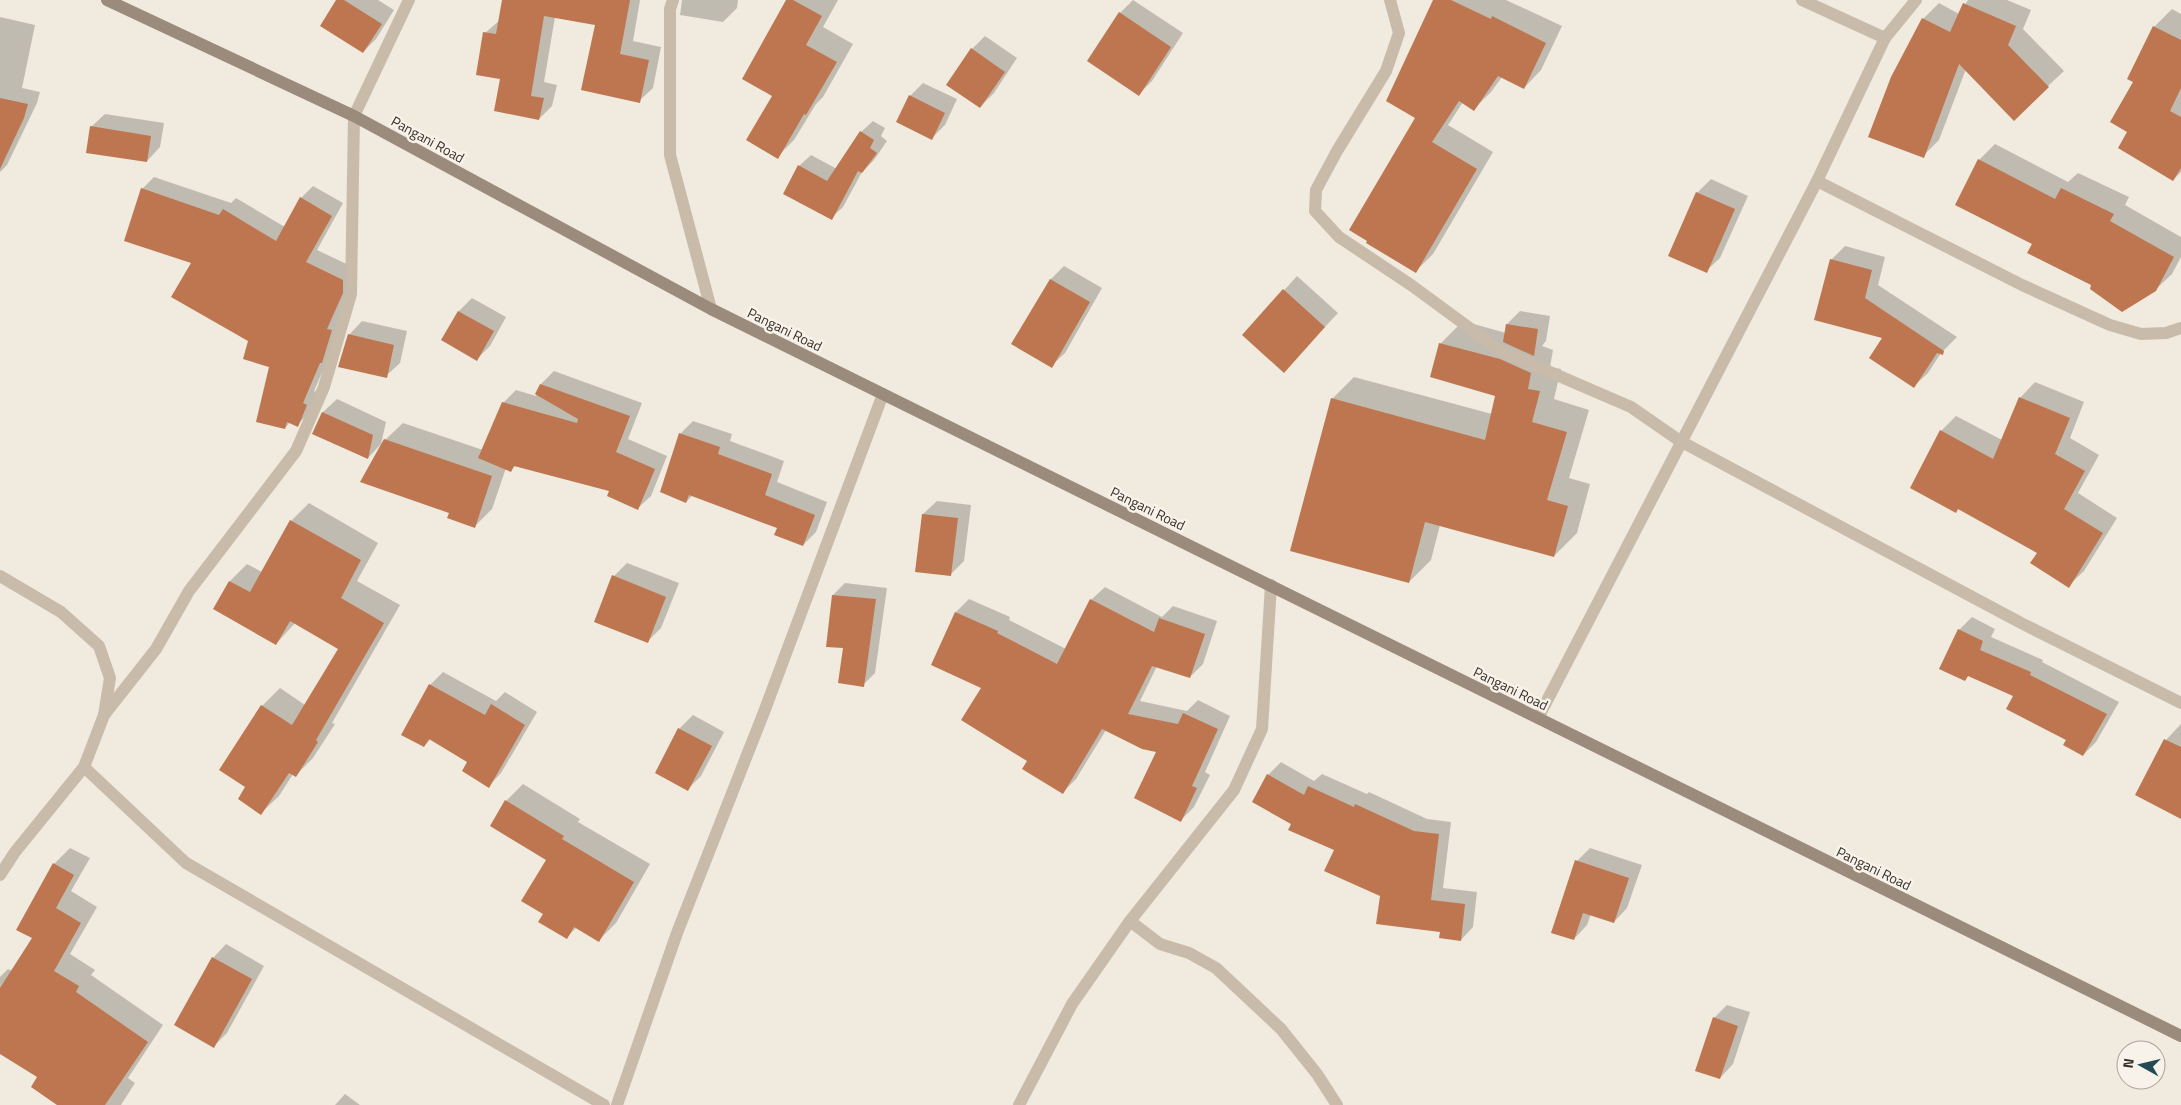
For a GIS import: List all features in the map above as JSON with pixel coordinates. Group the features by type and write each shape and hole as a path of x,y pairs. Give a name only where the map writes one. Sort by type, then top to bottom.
{"main road":[{"name":"Pangani Road","path":"107,0 354,116 711,309 2181,1036"}],"street":[{"path":"104,715 156,649 189,591 296,451 324,386 351,294 354,116 409,0"},
{"path":"673,0 670,9 670,155 711,309"},
{"path":"1390,0 1399,33 1386,71 1337,151 1316,190 1315,211 1339,237 1411,285 1502,351 1630,407 1680,441 2023,624 2181,703"},
{"path":"1802,0 1885,38"},
{"path":"1538,718 1817,180 1885,38 1916,0"},
{"path":"1817,180 2022,285 2110,325 2141,334 2166,333 2181,328"},
{"path":"617,1105 677,933 764,712 883,394"},
{"path":"0,576 61,612 99,646 110,678 104,715 84,767 15,852 0,875"},
{"path":"1019,1105 1072,1004 1130,921 1234,790 1262,729 1271,585"},
{"path":"84,767 186,863 604,1105"},
{"path":"1130,921 1160,944 1189,953 1216,968 1281,1029 1317,1074 1337,1105"}],"building":[{"path":"336,0 344,0 382,24 363,53 320,26"},
{"path":"502,0 630,0 620,54 649,60 640,103 581,90 595,25 544,16 531,96 544,98 539,120 494,111 500,79 476,75 483,32 496,34"},
{"path":"786,0 793,0 822,16 806,45 837,62 778,159 746,140 772,96 742,79"},
{"path":"1433,0 1451,0 1491,19 1492,16 1546,43 1524,89 1498,76 1474,111 1459,101 1432,142 1477,169 1416,273 1366,243 1367,241 1349,230 1415,118 1386,101"},
{"path":"1963,3 2016,26 2008,45 2049,87 2014,121 1959,64 1924,158 1868,137 1891,77 1922,18 1950,32"},
{"path":"1119,12 1171,47 1139,96 1087,61"},
{"path":"2153,26 2181,40 2181,88 2170,111 2181,117 2181,168 2173,181 2118,148 2127,132 2110,122 2133,82 2127,79"},
{"path":"971,48 1005,72 980,108 946,85"},
{"path":"909,95 945,113 932,140 896,122"},
{"path":"0,98 28,104 24,118 0,169"},
{"path":"90,126 151,136 147,162 86,153"},
{"path":"860,131 874,140 870,148 877,153 862,173 858,171 832,220 783,194 798,165 827,181"},
{"path":"1978,159 2055,199 2061,188 2114,214 2110,221 2174,257 2156,291 2122,312 2090,289 2091,285 2027,253 2032,244 1955,205"},
{"path":"141,188 219,215 223,209 276,241 300,197 332,216 306,262 343,280 343,293 327,329 332,330 322,363 320,363 303,403 307,405 298,427 287,422 285,429 256,422 269,367 243,359 248,341 171,297 191,263 124,241"},
{"path":"1696,192 1735,209 1707,273 1668,256"},
{"path":"1830,259 1872,270 1865,298 1944,351 1943,355 1937,353 1914,388 1869,358 1882,338 1814,320"},
{"path":"1050,279 1090,302 1052,368 1011,344"},
{"path":"1283,289 1325,327 1284,373 1242,335"},
{"path":"458,311 494,331 477,361 441,340"},
{"path":"1506,324 1538,329 1534,356 1503,342"},
{"path":"348,334 394,345 387,378 338,367"},
{"path":"1439,343 1500,359 1531,373 1528,389 1540,391 1532,422 1567,432 1547,500 1568,506 1554,557 1425,522 1409,583 1290,551 1331,398 1485,440 1495,396 1430,377"},
{"path":"540,384 630,416 616,452 655,469 638,510 607,496 609,491 514,466 511,472 478,458 502,402 577,423 578,419 535,394"},
{"path":"2019,397 2070,418 2055,454 2085,471 2064,509 2103,533 2069,588 2030,563 2037,553 1958,509 1956,513 1910,488 1940,430 1993,459"},
{"path":"322,412 373,435 368,459 312,434"},
{"path":"679,433 720,447 718,454 772,474 765,495 815,515 803,546 774,535 777,528 689,495 686,503 660,492"},
{"path":"384,439 492,476 475,528 447,518 449,513 360,482"},
{"path":"922,514 958,518 951,576 915,572"},
{"path":"290,520 361,560 341,598 384,623 316,740 318,742 296,777 289,773 261,815 238,799 245,787 219,770 261,705 292,725 338,649 290,621 276,645 213,609 229,581 250,592"},
{"path":"612,575 666,597 648,643 594,622"},
{"path":"832,595 876,599 864,687 838,683 843,648 826,647"},
{"path":"1090,599 1154,632 1159,618 1205,634 1190,678 1152,666 1128,714 1178,724 1183,713 1218,729 1192,786 1197,788 1181,822 1134,798 1156,752 1142,749 1102,729 1063,794 1022,769 1027,761 961,720 981,688 931,665 955,612 998,631 997,633 1057,664"},
{"path":"1958,629 1983,641 1980,650 2031,672 2030,675 2107,714 2083,756 2063,745 2066,740 2006,709 2013,696 1968,676 1965,681 1939,669"},
{"path":"429,684 485,715 491,704 525,725 489,788 462,771 467,762 429,739 424,747 401,735"},
{"path":"678,728 712,746 688,791 655,773"},
{"path":"2164,739 2181,747 2181,819 2135,795"},
{"path":"1267,774 1304,795 1308,786 1354,807 1355,804 1414,831 1439,834 1431,900 1465,904 1461,941 1439,938 1440,932 1376,924 1380,896 1324,871 1334,850 1288,830 1291,824 1252,802"},
{"path":"505,800 564,836 562,839 634,882 599,942 574,927 567,939 538,922 543,914 521,901 546,860 490,826"},
{"path":"1575,860 1629,878 1614,923 1583,913 1574,940 1551,933"},
{"path":"53,863 74,875 56,908 81,923 54,971 79,986 76,992 148,1042 105,1105 57,1105 31,1087 37,1077 0,1054 0,988 32,938 16,930"},
{"path":"212,957 252,979 214,1048 174,1025"},
{"path":"1713,1017 1738,1026 1720,1079 1695,1071"}]}
